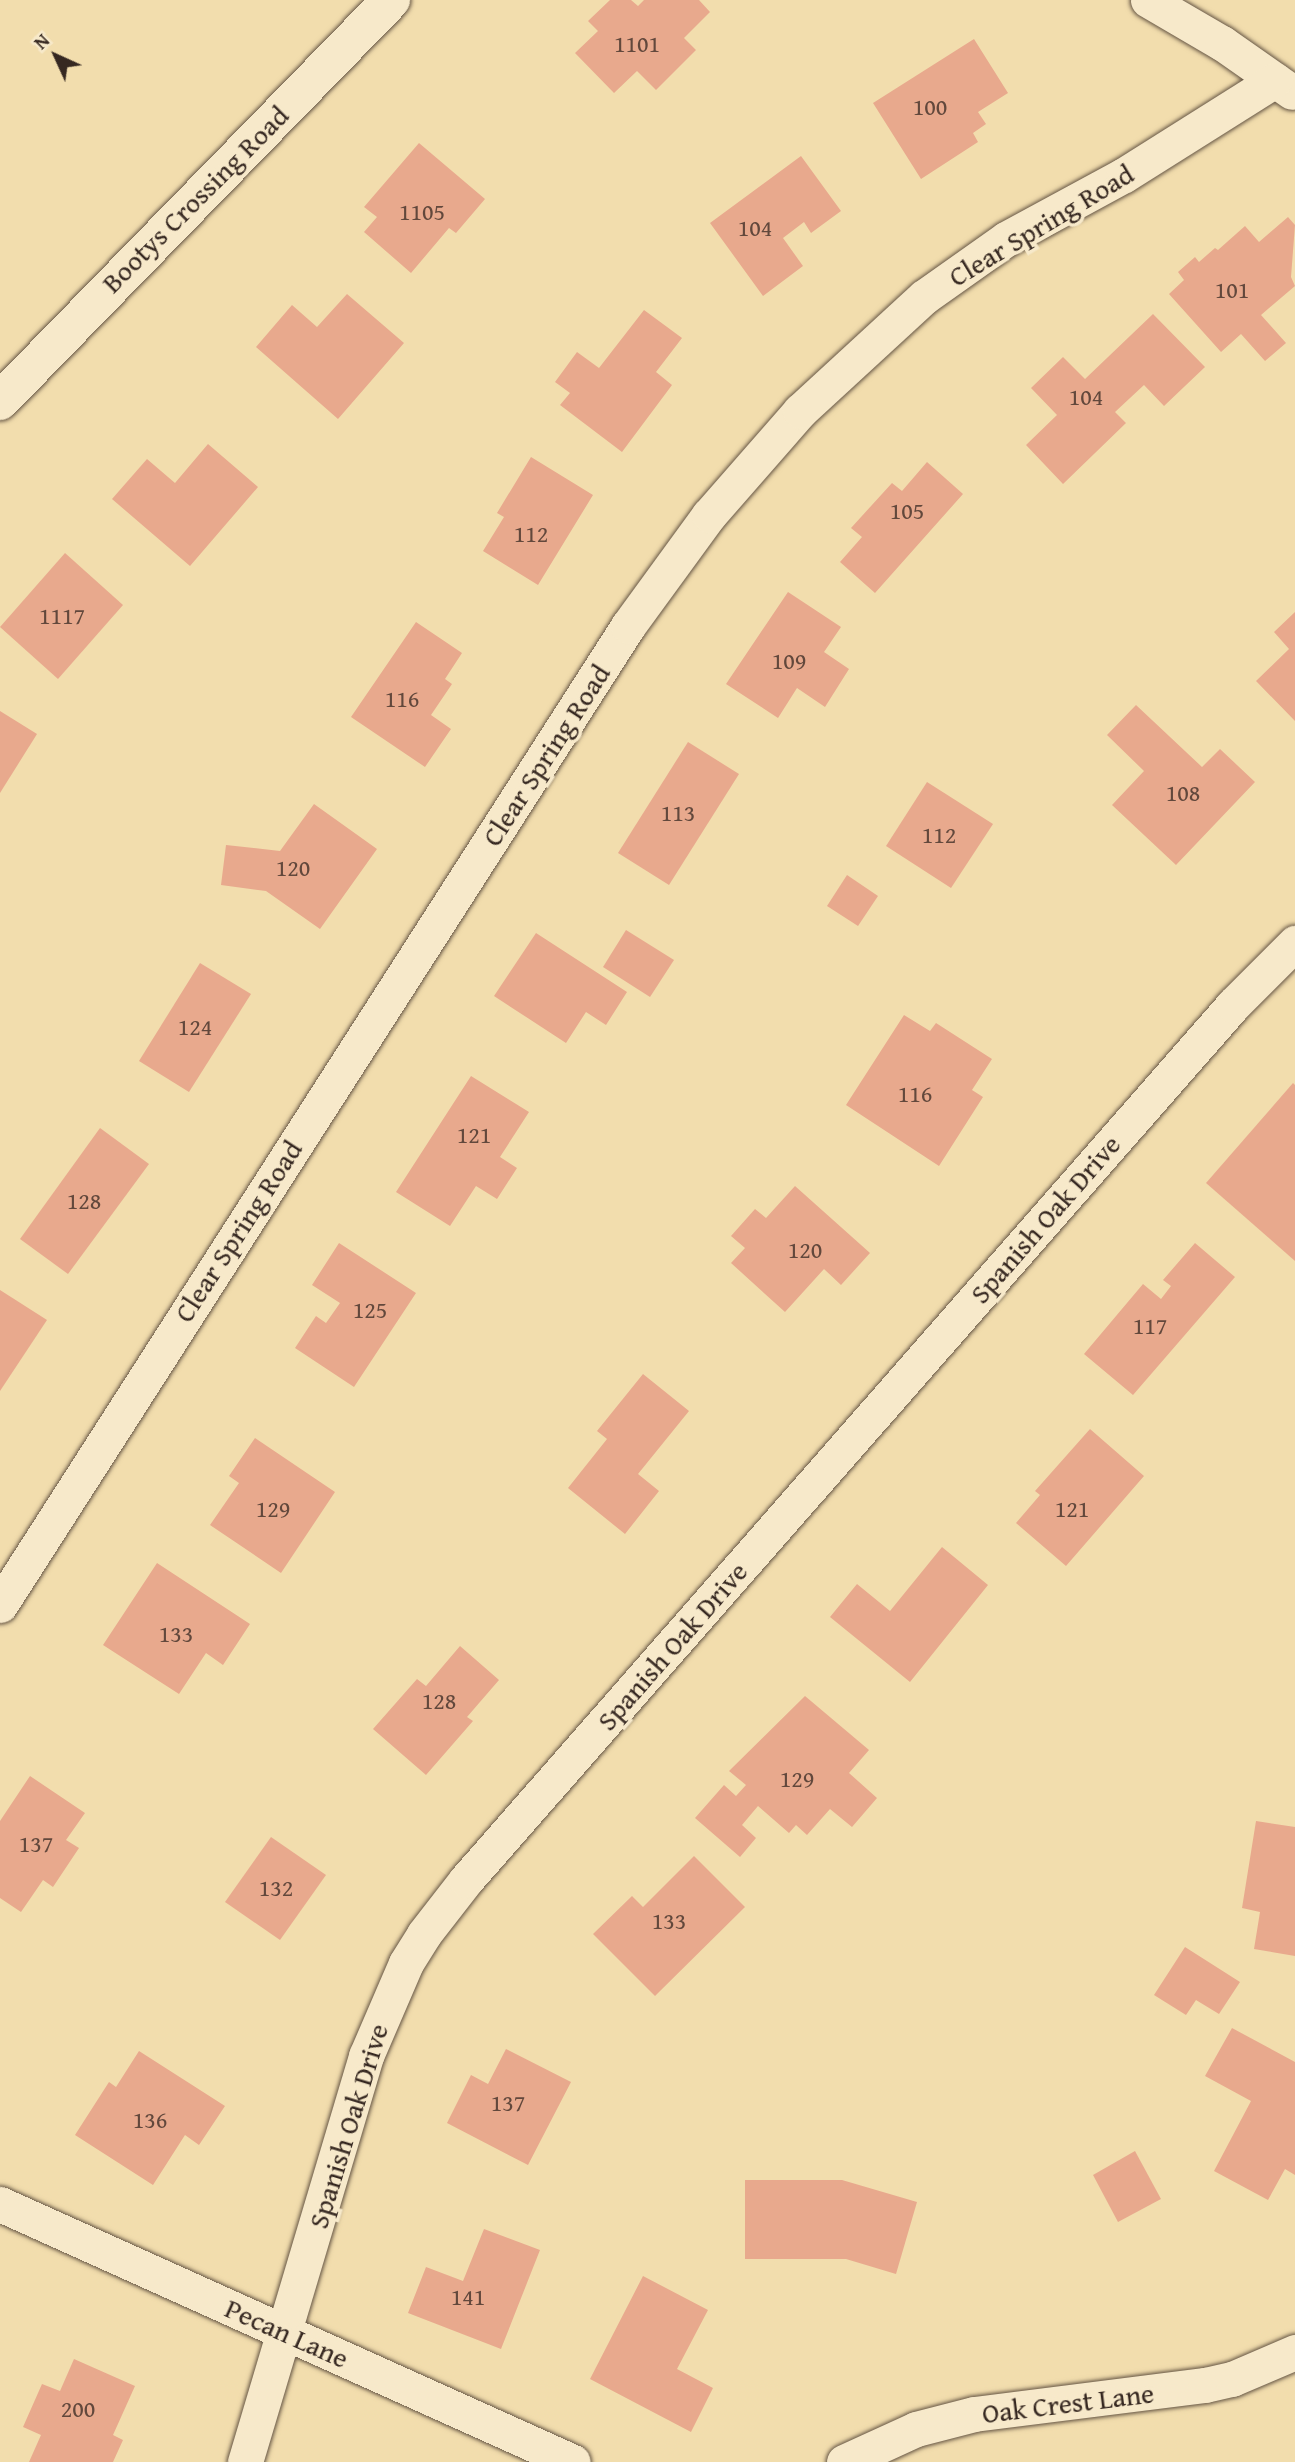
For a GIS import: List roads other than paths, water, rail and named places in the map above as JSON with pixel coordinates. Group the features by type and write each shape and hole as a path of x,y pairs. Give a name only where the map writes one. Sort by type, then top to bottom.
{"street":[{"name":"Bootys Crossing Road","path":"0,401 391,0"},
{"path":"1148,0 1285,87"},
{"name":"Clear Spring Road","path":"0,1605 628,626 709,515 809,401 924,297 1006,239 1285,87"},
{"name":"Spanish Oak Drive","path":"245,2462 366,2056 406,1963 424,1934 466,1880 1224,1016 1295,943"},
{"name":"Pecan Lane","path":"0,2204 573,2462"},
{"name":"Oak Crest Lane","path":"844,2462 916,2429 974,2414 1205,2385 1232,2379 1295,2352"}]}
